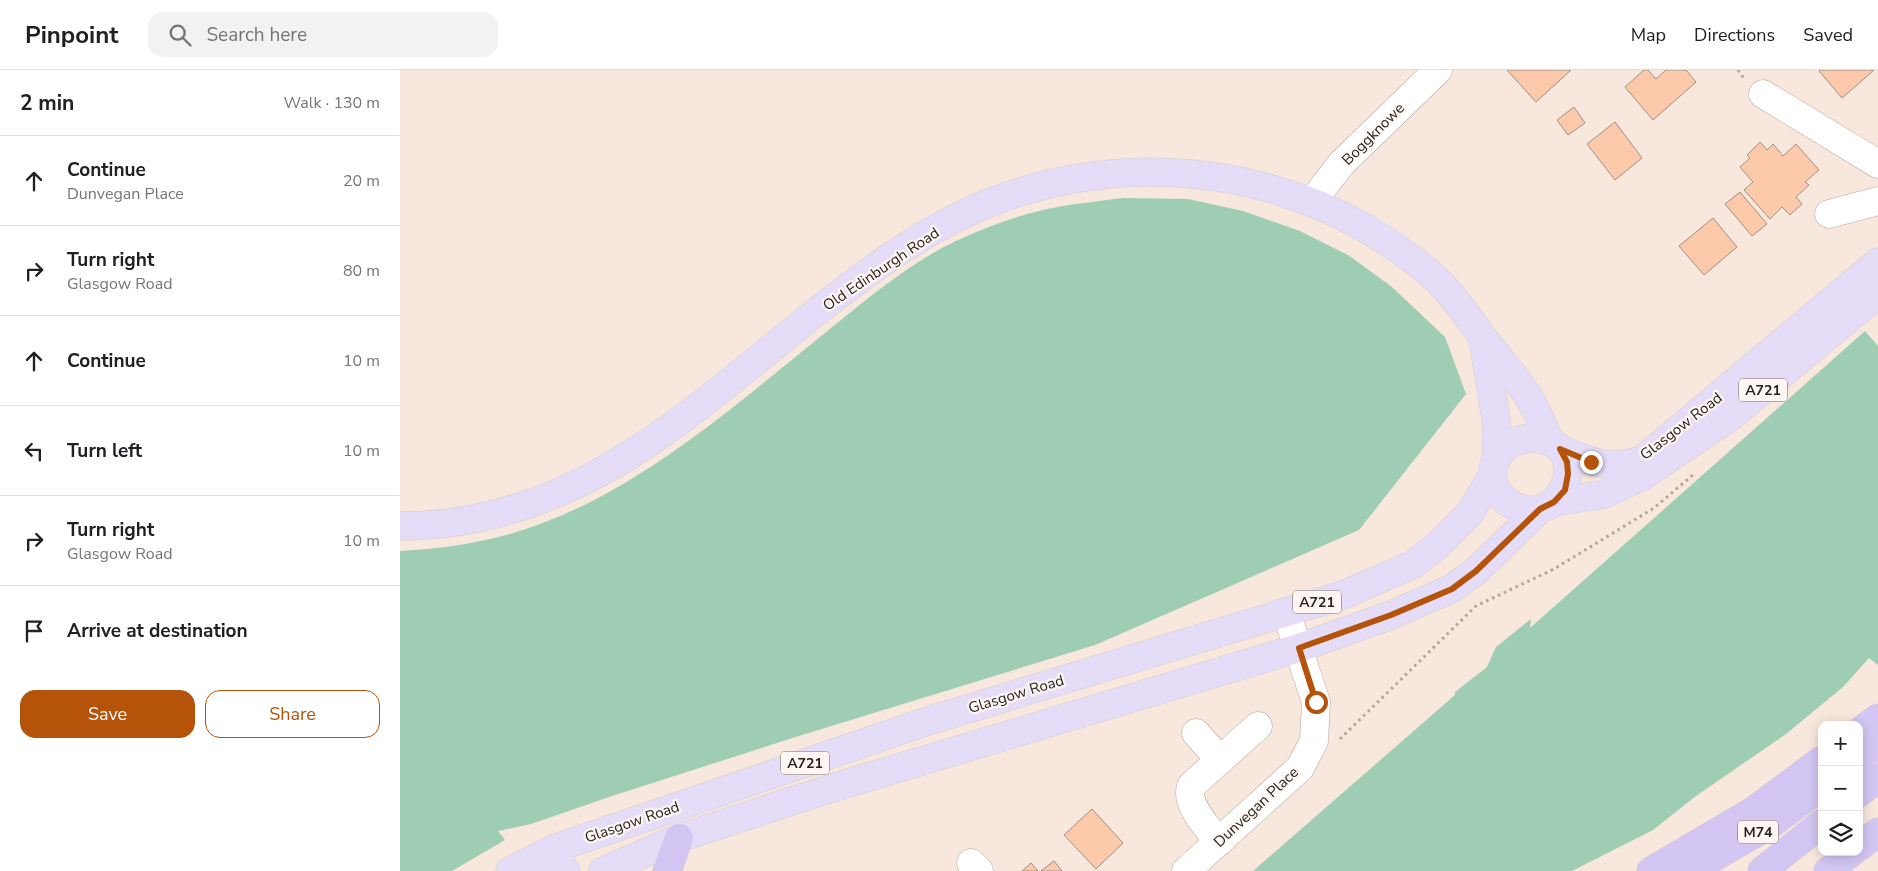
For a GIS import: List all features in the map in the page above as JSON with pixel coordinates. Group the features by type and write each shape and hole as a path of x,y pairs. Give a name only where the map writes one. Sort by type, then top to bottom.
{"highway":[{"path":"1863,729 1878,718"},
{"path":"1863,755 1878,744"},
{"path":"1651,871 1753,811 1818,763"},
{"path":"1863,790 1878,778"},
{"name":"M74","path":"1690,871 1768,826 1818,789"},
{"name":"M74","path":"1762,871 1818,826"},
{"path":"1863,844 1878,832"},
{"path":"667,871 679,838"},
{"path":"1828,871 1847,856"}],"main road":[{"name":"Old Edinburgh Road","path":"400,526 452,521 526,505 595,476 645,447 689,416 801,325 868,274 916,242 988,203 1070,179 1136,172 1185,173 1225,178 1272,188 1312,202 1380,237 1450,293 1528,395 1555,446"},
{"name":"Glasgow Road","path":"1555,446 1601,464 1630,465 1643,459 1659,448 1878,262"},
{"name":"Glasgow Road","path":"603,871 679,838 838,786 1299,648 1391,615 1452,589 1476,571 1547,506 1606,494 1641,477 1730,417 1878,294"},
{"name":"Old Edinburgh Road","path":"1482,336 1496,419 1494,466"},
{"path":"1535,438 1555,446 1567,462 1568,474 1565,490 1547,506 1523,509 1511,503 1496,489 1494,466 1507,444 1517,440 1535,438"},
{"name":"Glasgow Road","path":"510,871 556,848 931,720 1343,595 1414,564 1439,544 1468,514 1494,466"},
{"path":"539,871 549,866 560,866 566,871"}],"street":[{"name":"Boggknowe","path":"1312,202 1342,164 1438,70"},
{"path":"1762,94 1878,164"},
{"path":"1829,214 1878,201"},
{"name":"Dunvegan Place","path":"1186,871 1300,768 1314,741 1316,702 1286,612"},
{"path":"1219,842 1196,811 1190,791 1191,786 1258,726"},
{"path":"1196,733 1220,760"}],"path":[{"path":"1314,741 1336,743 1476,606 1506,594 1570,559 1654,508 1696,472"}],"green space":[{"path":"1123,198 1188,199 1243,211 1300,231 1348,255 1392,287 1445,337 1466,394 1359,530 1095,645 802,735 531,824 498,831 505,840 452,871 400,871 400,551 455,546 497,538 553,519 594,500 672,453 745,398 883,287 937,251 981,230 1032,213"},
{"path":"1865,331 1878,346 1878,665 1869,658 1843,687 1786,734 1696,796 1653,830 1572,871 1253,871 1455,695 1455,692 1487,667 1496,647 1531,619 1530,628"}],"building":[{"path":"1507,70 1571,70 1536,102"},
{"path":"1644,70 1648,70 1656,79 1666,70 1686,70 1696,82 1653,120 1625,87"},
{"path":"1820,70 1874,70 1842,98"},
{"path":"1574,107 1585,123 1568,135 1557,120"},
{"path":"1615,122 1642,158 1615,180 1587,144"},
{"path":"1760,142 1767,150 1773,144 1783,156 1796,144 1819,170 1805,182 1809,185 1796,197 1802,204 1790,215 1782,207 1770,219 1744,190 1753,182 1740,167 1750,158 1747,155"},
{"path":"1740,192 1767,224 1752,236 1725,204"},
{"path":"1713,218 1737,247 1704,275 1679,246"},
{"path":"1092,809 1123,843 1096,869 1064,835"},
{"path":"1054,861 1062,871 1041,871"},
{"path":"1031,863 1038,871 1022,871"}],"route":[{"path":"1316,702 1299,648 1391,615 1452,589 1476,571 1520,531 1540,509 1554,502 1565,490 1568,474 1567,462 1560,449 1591,462"}]}
